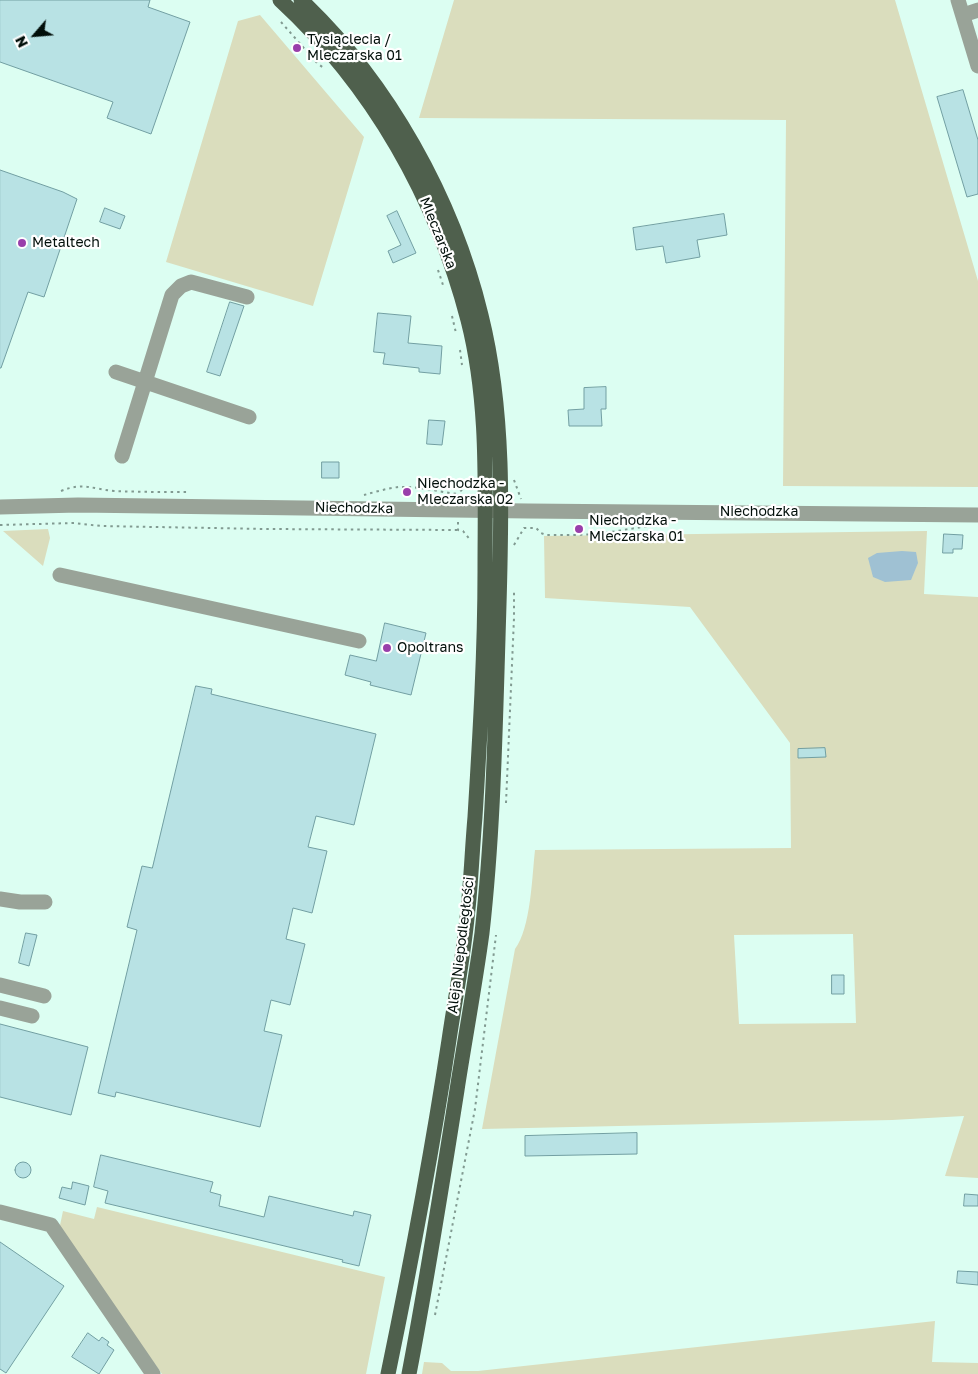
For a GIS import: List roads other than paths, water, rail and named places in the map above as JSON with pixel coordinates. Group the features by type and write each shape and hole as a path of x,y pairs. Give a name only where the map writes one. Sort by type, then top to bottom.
{"main road":[{"name":"Mleczarska","path":"301,0 338,39 384,98 412,143 452,224 470,275 482,318 497,416 500,469 493,510"},
{"name":"Mleczarska","path":"278,8 306,24 342,65 372,106 419,186 440,234 468,322 477,365 493,510"},
{"name":"Aleja Niepodległości","path":"388,1374 410,1268 434,1135 467,920 481,730 485,638 485,547 493,510"},
{"name":"Aleja Niepodległości","path":"409,1374 428,1276 482,934 492,821 500,573 493,510"}],"street":[{"path":"958,0 978,66"},
{"path":"963,15 978,10"},
{"path":"122,456 172,295 181,286 191,282 247,297"},
{"path":"116,372 249,417"},
{"name":"Niechodzka","path":"0,507 78,505 978,515"},
{"path":"60,575 359,641"},
{"path":"0,899 20,902 45,902"},
{"path":"0,985 44,996"},
{"path":"0,1008 32,1016"},
{"path":"0,1212 51,1225 153,1374"}],"water":[{"path":"916,552 918,563 911,580 885,582 873,577 868,558 877,553"}],"place":[{"name":"Tysiąclecia / Mleczarska 01","path":"297,48"},
{"name":"Metaltech","path":"22,243"},
{"name":"Niechodzka - Mleczarska 02","path":"407,492"},
{"name":"Niechodzka - Mleczarska 01","path":"579,529"},
{"name":"Opoltrans","path":"387,648"}]}
